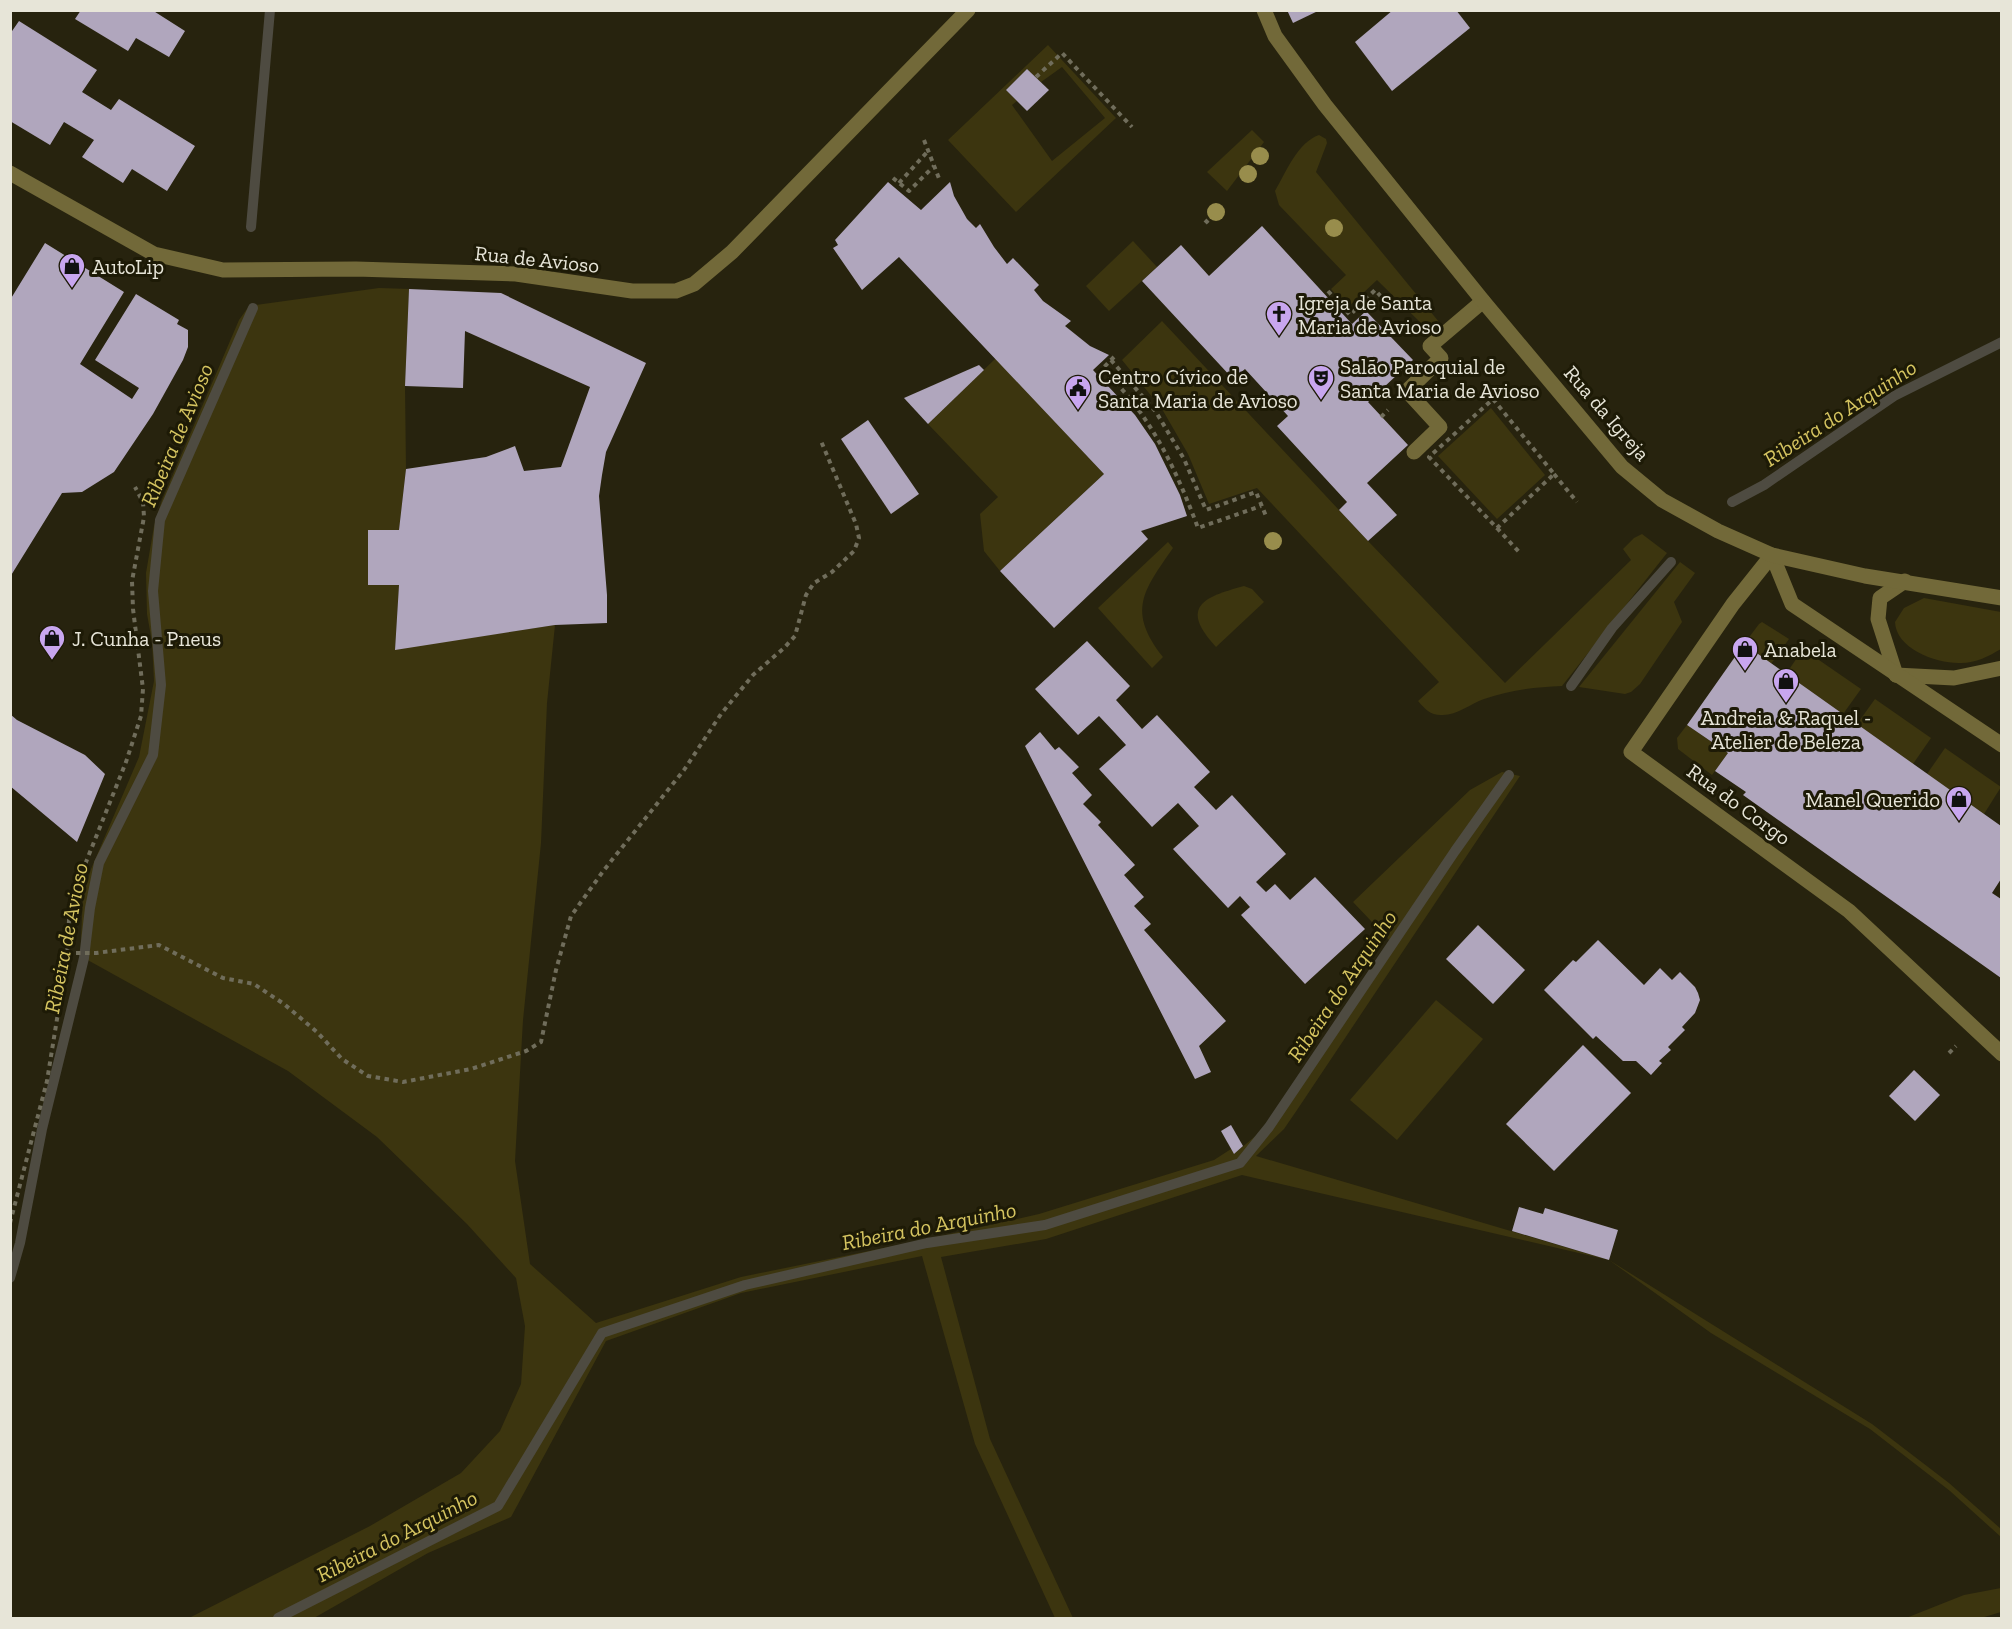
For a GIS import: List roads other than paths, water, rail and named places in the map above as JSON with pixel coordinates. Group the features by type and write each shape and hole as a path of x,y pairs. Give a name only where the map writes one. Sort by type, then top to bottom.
{"street":[{"name":"Rua de Avioso","path":"10,173 154,254 223,270 356,269 516,274 632,291 676,291 694,284 732,252 968,10"},
{"name":"Rua da Igreja","path":"1264,10 1275,36 1325,105 1483,301 1622,467 1662,500 1718,531 1772,555 1865,576 2001,598"},
{"path":"1414,452 1440,427 1407,392 1441,358 1430,346 1483,301"},
{"path":"1772,555 1792,604 2001,745"},
{"name":"Rua do Corgo","path":"1772,555 1733,604 1631,752 1850,911 2001,1054"},
{"path":"1896,675 1878,619 1880,598 1905,581"},
{"path":"1896,675 1954,678 2001,668"}],"waterway":[{"name":"Ribeira de Avioso","path":"251,227 270,10"},
{"name":"Ribeira de Avioso","path":"10,1278 20,1243 42,1129 84,958 90,908 99,863 153,755 161,685 153,591 160,520 253,308"},
{"name":"Ribeira do Arquinho","path":"1732,502 1764,485 1894,396 2002,342"},
{"name":"Ribeira do Arquinho","path":"1571,686 1612,628 1671,562"},
{"name":"Ribeira do Arquinho","path":"278,1618 498,1506 602,1333 745,1285 927,1243 1045,1225 1240,1163 1269,1127 1455,851 1509,775"}],"place":[{"name":"AutoLip","path":"72,289"},
{"name":"Igreja de Santa Maria de Avioso","path":"1279,337"},
{"name":"Salão Paroquial de Santa Maria de Avioso","path":"1321,401"},
{"name":"Centro Cívico de Santa Maria de Avioso","path":"1078,411"},
{"name":"J. Cunha - Pneus","path":"52,661"},
{"name":"Anabela","path":"1745,672"},
{"name":"Andreia & Raquel - Atelier de Beleza","path":"1786,704"},
{"name":"Manel Querido","path":"1959,822"}]}
